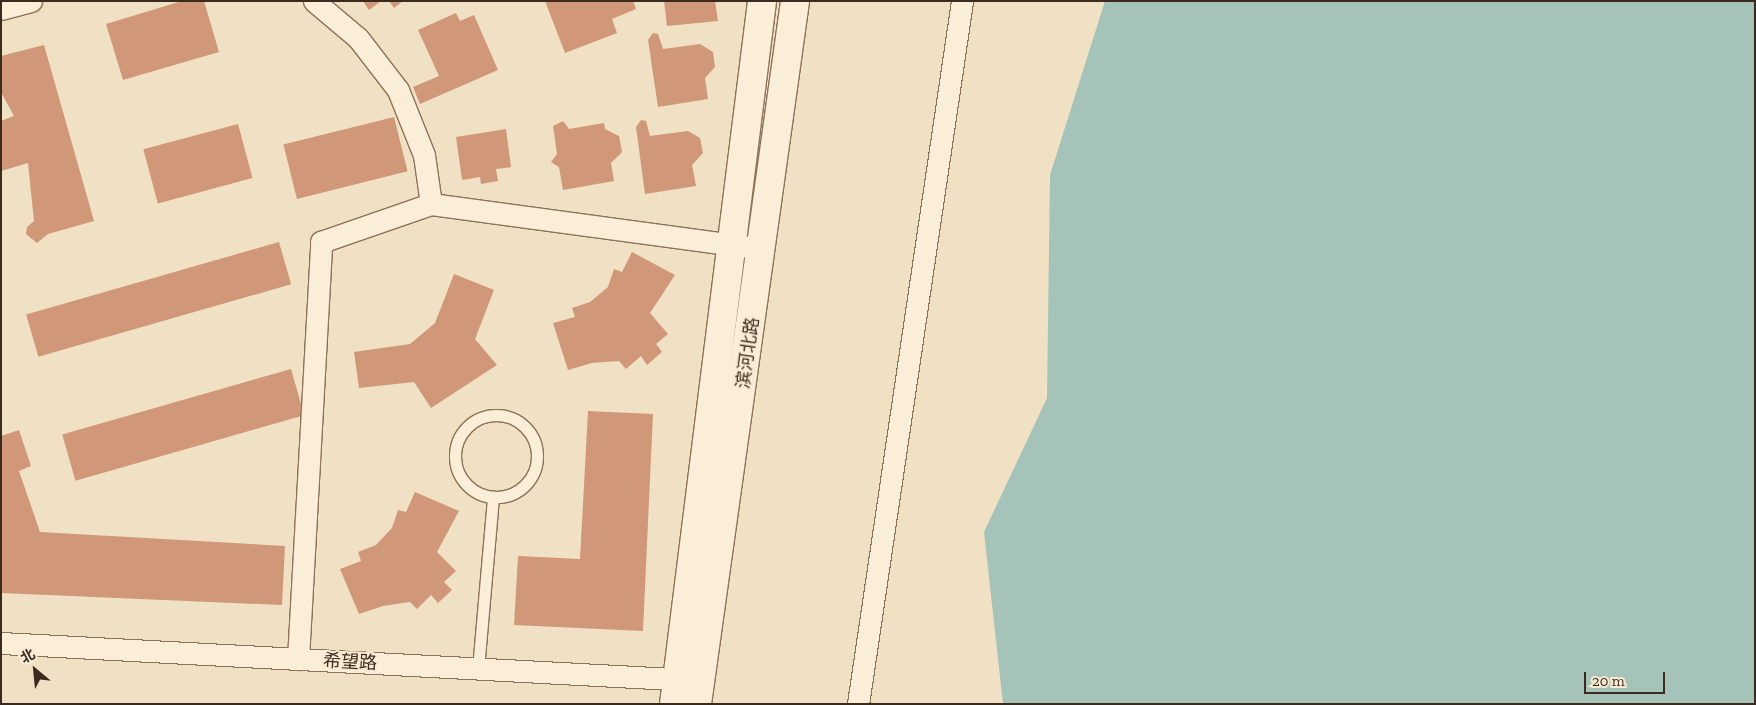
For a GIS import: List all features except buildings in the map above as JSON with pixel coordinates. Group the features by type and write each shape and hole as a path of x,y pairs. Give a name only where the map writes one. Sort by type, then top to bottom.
{"main road":[{"name":"滨河北路","path":"687,692 732,245 762,1"},
{"name":"滨河北路","path":"687,692 763,249 795,1"}],"street":[{"path":"1,8 31,1"},
{"path":"314,1 358,38 398,90 424,155 431,204"},
{"path":"858,704 962,1"},
{"path":"298,659 320,242 431,204 763,249"},
{"name":"希望路","path":"1,643 478,669 687,692"}],"lane":[{"path":"500,414 524,424 537,446 535,472 518,491 493,497 469,487 455,465 458,439 474,420 500,414"},
{"path":"478,669 493,497"}],"water":[{"path":"1105,1 1755,1 1755,704 1003,704 984,532 1047,398 1050,175"}]}
